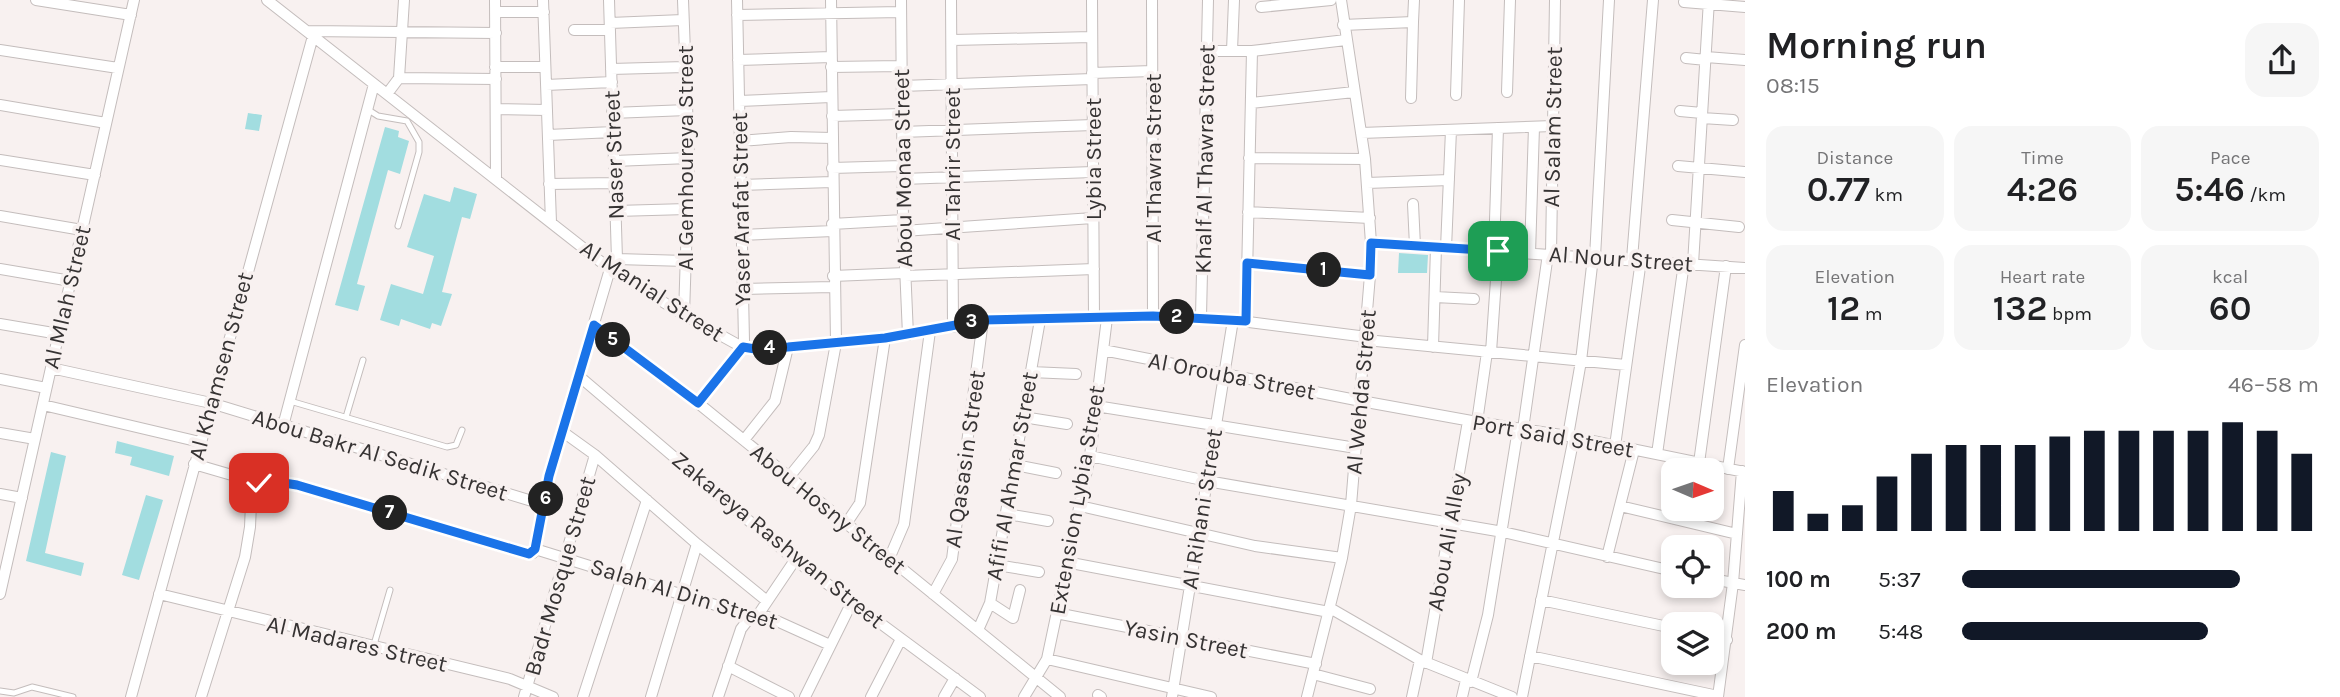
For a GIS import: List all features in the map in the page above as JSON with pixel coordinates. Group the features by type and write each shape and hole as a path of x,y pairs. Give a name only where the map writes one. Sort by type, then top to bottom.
{"street":[{"path":"36,0 131,15"},
{"name":"Al Mlah Street","path":"0,594 6,543 22,498 134,0"},
{"name":"Al Manial Street","path":"267,0 551,222 684,315 743,347 788,347 885,338 983,320 1153,316 1246,321 1433,347 1626,365"},
{"path":"387,94 399,78 404,0"},
{"name":"Naser Street","path":"535,549 549,476 614,264 616,211 609,0"},
{"name":"Al Gemhoureya Street","path":"683,0 689,158 684,315"},
{"name":"Yaser Arafat Street","path":"737,0 743,347"},
{"path":"789,477 814,446 819,435 836,343 831,0"},
{"name":"Al Tahrir Street","path":"951,0 953,327"},
{"name":"Lybia Street","path":"1092,0 1094,318"},
{"name":"Al Thawra Street","path":"1152,0 1153,316"},
{"name":"Khalf Al Thawra Street","path":"1201,317 1208,0"},
{"path":"1232,51 1234,0"},
{"path":"1261,7 1331,0"},
{"name":"Al Wehda Street","path":"1307,697 1342,558 1351,505 1370,275 1370,218 1365,159 1340,0"},
{"path":"1411,98 1414,0"},
{"path":"1456,95 1459,0"},
{"path":"1507,92 1510,0"},
{"name":"Al Salam Street","path":"1462,697 1488,615 1550,254 1555,0"},
{"path":"1522,697 1553,544 1571,437 1594,257 1609,0"},
{"path":"1615,446 1636,260 1653,0"},
{"path":"1684,2 1745,7"},
{"path":"1657,454 1696,222 1709,2"},
{"path":"496,179 495,6 543,6 551,222"},
{"path":"737,15 831,13 901,6"},
{"name":"Abou Monaa Street","path":"901,6 903,225 908,335"},
{"path":"574,30 683,20"},
{"path":"1343,25 1413,22"},
{"path":"310,33 496,33"},
{"name":"Al Khamsen Street","path":"131,697 310,33"},
{"path":"952,40 1092,37"},
{"path":"1207,51 1252,51 1346,40"},
{"path":"0,50 118,68"},
{"path":"1246,321 1252,51"},
{"path":"1686,58 1745,60"},
{"path":"738,60 901,66"},
{"path":"611,69 685,66"},
{"path":"495,67 545,67"},
{"path":"902,86 1153,71"},
{"path":"399,78 496,79"},
{"path":"546,85 611,82"},
{"path":"284,426 374,84"},
{"path":"1251,103 1354,92"},
{"path":"738,101 831,97"},
{"path":"0,105 106,122"},
{"path":"496,109 547,110"},
{"path":"612,113 687,110"},
{"path":"1680,111 1733,120"},
{"path":"832,116 902,114"},
{"path":"902,132 1093,125"},
{"path":"1361,133 1553,126"},
{"path":"1530,253 1534,127"},
{"name":"Abou Ali Alley","path":"1412,697 1423,662 1489,352 1496,251 1498,128"},
{"path":"1433,347 1435,297 1449,180 1451,130"},
{"path":"548,135 613,132"},
{"path":"740,141 791,137 832,138"},
{"path":"614,161 689,158"},
{"path":"1250,158 1365,159"},
{"path":"0,160 94,176"},
{"path":"832,169 902,166"},
{"path":"1678,166 1745,172"},
{"path":"903,179 1093,172"},
{"path":"1367,183 1449,180"},
{"path":"740,185 832,182"},
{"path":"549,184 615,183"},
{"path":"1413,204 1415,246"},
{"path":"616,211 687,209"},
{"path":"1248,212 1370,218"},
{"path":"0,216 82,230"},
{"path":"741,235 833,228 903,225 952,227 1094,218"},
{"path":"1671,220 1738,227"},
{"name":"Al Nour Street","path":"1371,243 1745,268"},
{"path":"614,264 686,261"},
{"path":"1247,263 1370,275"},
{"path":"1692,458 1726,266"},
{"path":"0,269 71,281"},
{"path":"743,289 905,274 1094,269"},
{"path":"1435,297 1474,299"},
{"name":"Extension Lybia Street","path":"1035,677 1047,659 1080,506 1090,456 1107,318"},
{"name":"Al Qasasin Street","path":"933,594 952,559 983,320"},
{"name":"Afifi Al Ahmar Street","path":"978,630 990,603 1040,320"},
{"name":"Al Rihani Street","path":"1173,693 1233,320"},
{"path":"0,324 59,334"},
{"name":"Abou Hosny Street","path":"594,325 698,403 1060,697"},
{"path":"889,559 903,531 906,518 930,331"},
{"path":"846,524 860,503 885,338"},
{"path":"1728,468 1745,345"},
{"path":"698,403 743,347"},
{"path":"744,440 775,401 788,347"},
{"name":"Al Orouba Street","path":"1103,350 1361,401"},
{"name":"Abou Bakr Al Sedik Street","path":"51,368 211,403 545,505"},
{"path":"1031,372 1076,374"},
{"name":"Zakareya Rashwan Street","path":"580,377 795,560 980,697"},
{"path":"0,379 46,388"},
{"name":"Port Said Street","path":"1361,401 1571,437 1669,458"},
{"path":"43,405 200,442"},
{"path":"1097,406 1356,449"},
{"path":"1023,417 1068,424"},
{"path":"563,432 595,455 767,601"},
{"path":"0,433 35,439"},
{"path":"1607,557 1634,450"},
{"name":"Badr Mosque Street","path":"526,691 595,455"},
{"path":"1090,456 1207,481 1503,532 1661,568"},
{"name":"Salah Al Din Street","path":"194,464 259,483 297,485 527,554 533,553 535,549 738,612 779,621 830,645"},
{"path":"1015,465 1056,472"},
{"name":"Port Said Street","path":"1724,468 1743,472"},
{"path":"1530,656 1718,696 1727,639 1743,472"},
{"path":"201,697 226,612 246,557 251,520 252,480"},
{"path":"0,494 22,498"},
{"path":"583,697 647,500"},
{"path":"1080,506 1267,548 1342,558"},
{"path":"1620,506 1737,534"},
{"path":"1007,514 1048,521"},
{"path":"651,697 697,544"},
{"path":"718,697 741,629 748,620 758,615 795,560"},
{"path":"1066,562 1330,610 1423,662 1512,697"},
{"path":"997,565 1039,572"},
{"path":"1724,581 1745,585"},
{"path":"990,603 1013,618 1020,590"},
{"name":"Al Madares Street","path":"159,594 492,675 526,691 553,697"},
{"path":"1541,600 1661,625"},
{"path":"805,697 852,602"},
{"name":"Yasin Street","path":"1056,613 1182,638 1314,669 1370,688"},
{"path":"871,697 901,639"},
{"path":"1047,659 1173,693 1211,697"},
{"path":"728,667 789,697"},
{"path":"1024,697 1035,677"},
{"path":"944,697 955,678"}],"lane":[{"path":"368,108 378,116 407,121 419,142 398,226"},
{"path":"346,417 363,360"},
{"path":"290,401 450,448 456,445 462,430"},
{"path":"373,648 390,590"},
{"path":"0,691 14,693 32,687 73,696"}],"building":[{"path":"248,113 262,115 259,131 245,129"},
{"path":"385,127 399,131 398,137 409,141 400,174 388,170 357,284 365,286 358,311 335,305"},
{"path":"454,187 477,194 470,219 462,217 442,292 452,294 441,326 432,323 430,329 401,319 399,326 380,320 391,284 423,294 434,256 407,247 424,194 450,202"},
{"path":"1399,253 1428,255 1427,273 1398,273"},
{"path":"117,441 174,456 169,476 130,465 132,457 115,453"},
{"path":"51,452 66,456 45,553 84,563 81,576 26,561"},
{"path":"146,495 163,500 139,580 122,575"}],"route":[{"path":"259,483 297,485 529,554 535,549 549,476 594,325 698,403 743,347 788,347 885,338 983,320 1153,316 1246,321 1247,263 1370,275 1371,243 1498,251"}]}
